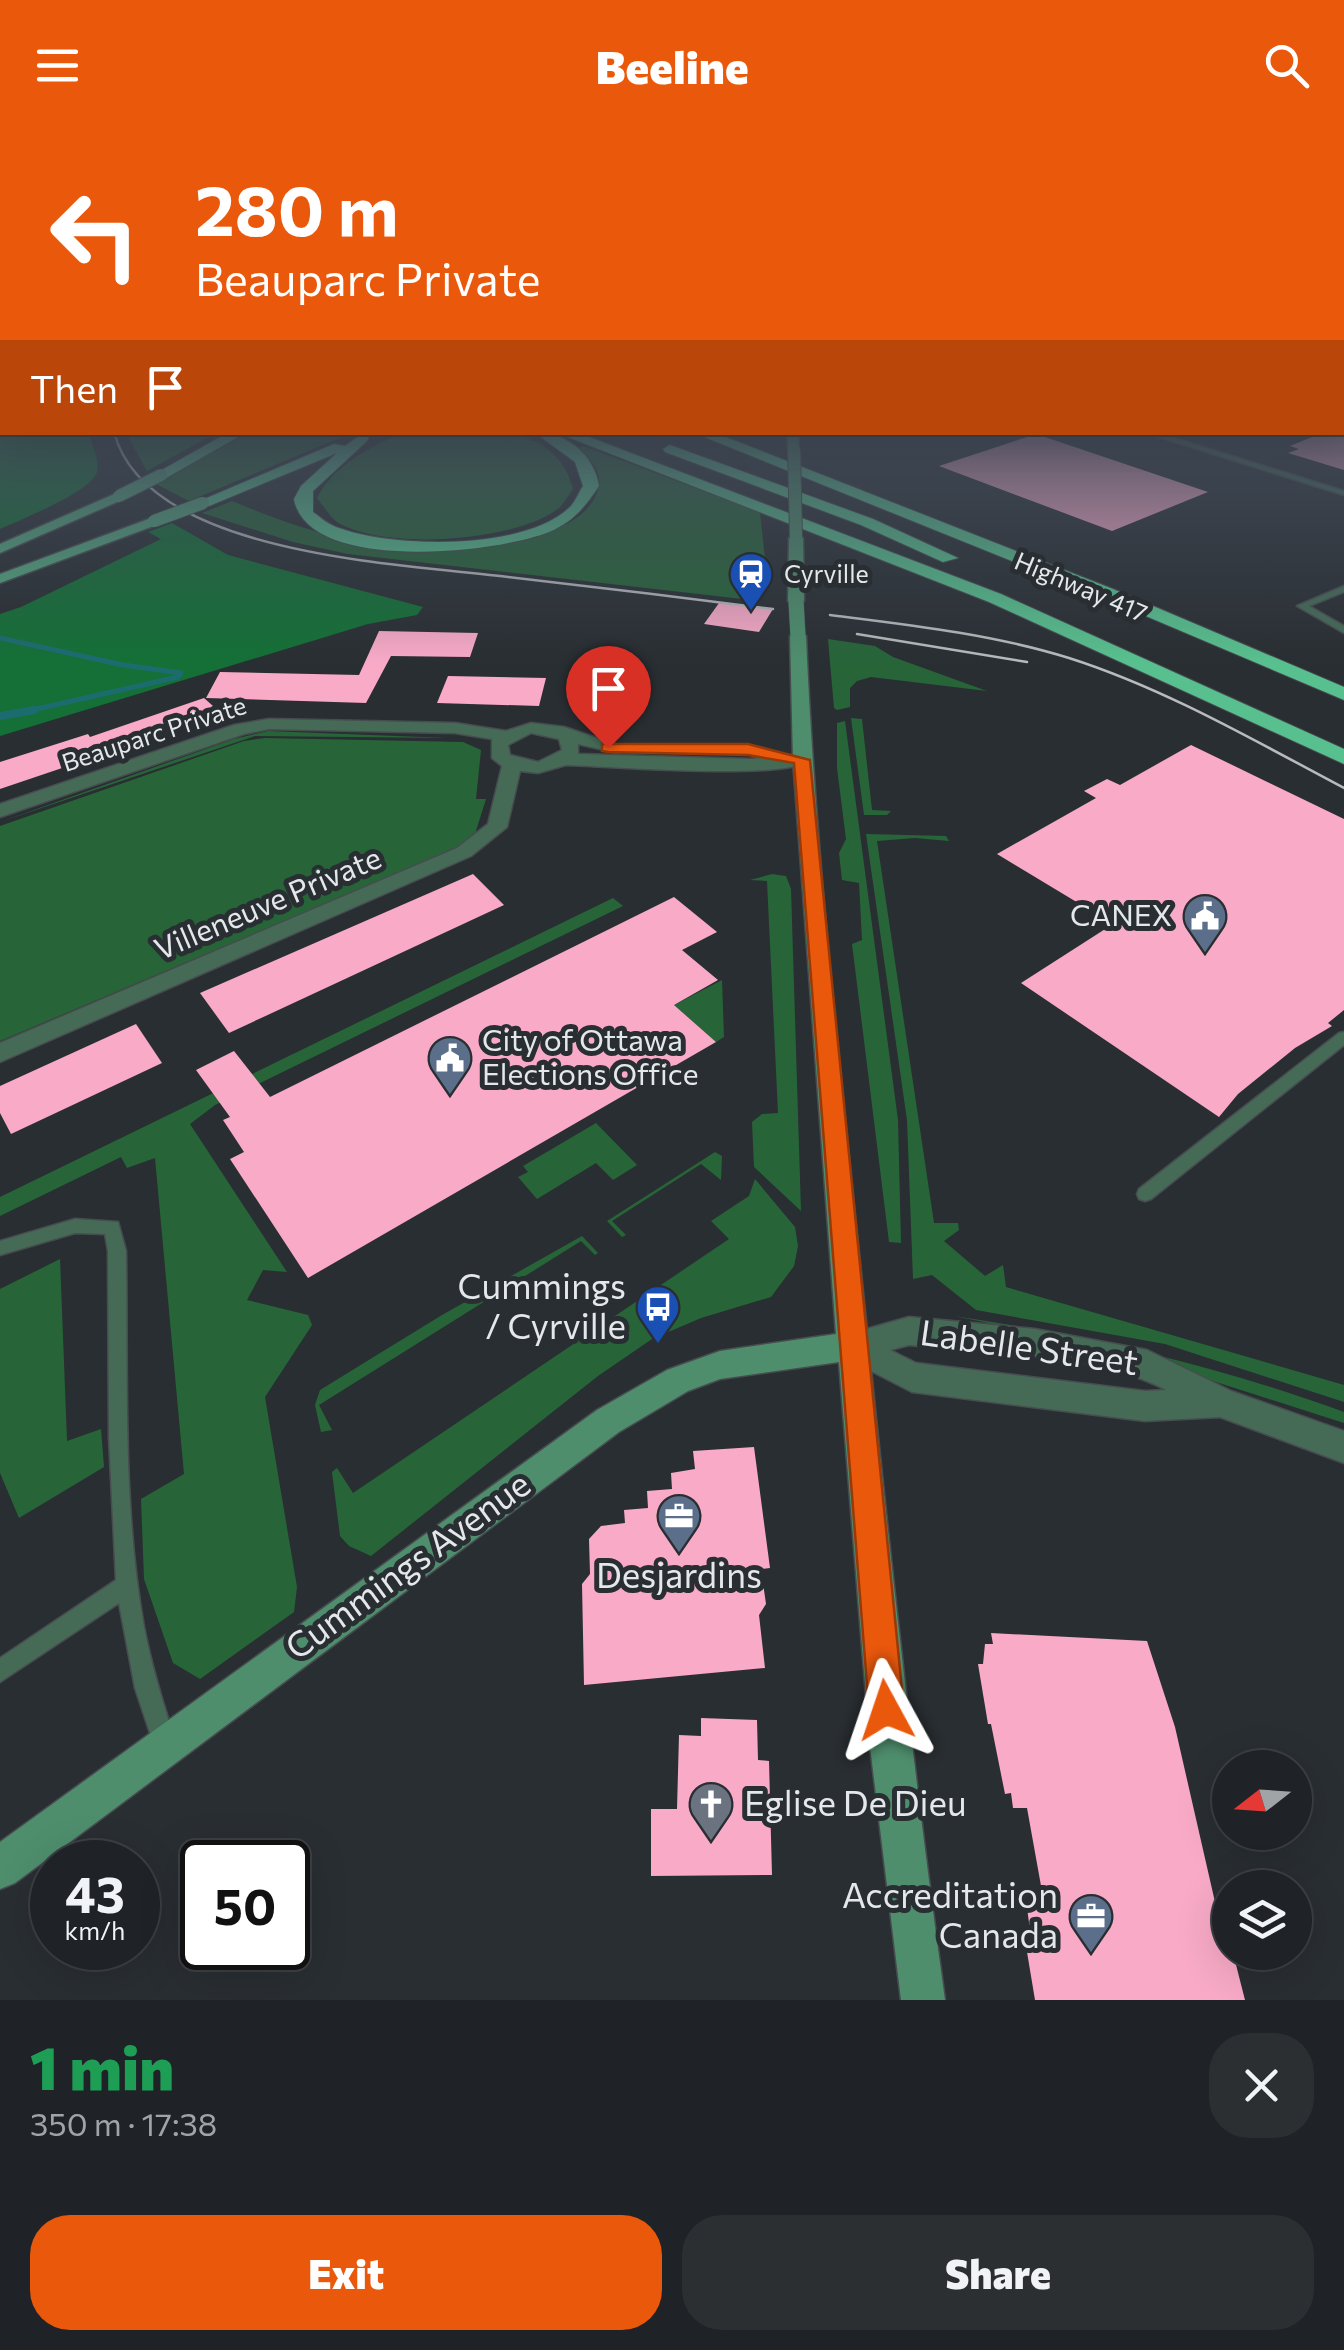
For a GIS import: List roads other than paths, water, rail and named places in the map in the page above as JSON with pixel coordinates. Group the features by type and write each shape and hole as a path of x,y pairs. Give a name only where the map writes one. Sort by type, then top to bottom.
{"highway":[{"path":"203,503 239,488"},
{"path":"307,488 302,499 306,514 322,528 387,545 441,547 528,533 579,507 591,488"},
{"path":"709,488 995,598 1344,757"},
{"path":"752,488 938,554"},
{"name":"Highway 417","path":"775,488 867,522 1060,605"},
{"path":"833,488 878,504"},
{"name":"Highway 417","path":"839,488 1107,592 1344,694"},
{"path":"1288,709 1344,735"}],"main road":[{"path":"0,550 134,488"},
{"path":"795,488 802,760 890,1746 923,2000"},
{"path":"0,580 203,503"},
{"name":"Cummings Avenue","path":"0,1868 608,1421 678,1380 720,1365 854,1346"}],"street":[{"name":"Beauparc Private","path":"0,812 240,728 269,724 440,728 506,736 531,728 567,736"},
{"path":"506,736 497,751 512,765 538,768 564,759 750,765 802,760"},
{"path":"564,759 570,751 567,736 608,748 748,750 802,760"},
{"name":"Villeneuve Private","path":"0,1053 464,852 497,828 512,765"},
{"name":"Labelle Street","path":"854,1346 909,1331 1035,1343 1147,1364 1222,1402 1344,1447"},
{"name":"Labelle Street","path":"854,1346 912,1377 1146,1406 1222,1402"}],"lane":[{"path":"1344,589 1302,606 1344,630"},
{"path":"1145,1194 1344,1037"},
{"path":"0,1248 76,1226 112,1227 117,1251 124,1587 153,1716 165,1746"},
{"path":"0,1672 124,1587"}],"waterway":[{"path":"0,638 123,665 181,673 178,677 26,711"},
{"path":"26,711 34,710"},
{"path":"0,716 26,711"},
{"path":"19,713 26,711"}],"tram line":[{"path":"154,488 174,505 225,529 284,546 407,566 773,609"},
{"path":"830,615 981,636 1069,658 1175,700 1344,788"},
{"path":"857,634 1027,662"}],"place":[{"name":"Cyrville","path":"751,612"},
{"name":"CANEX","path":"1205,954"},
{"name":"City of Ottawa Elections Office","path":"450,1096"},
{"name":"Cummings / Cyrville","path":"658,1345"},
{"name":"Desjardins","path":"679,1554"},
{"name":"Eglise De Dieu","path":"711,1842"},
{"name":"Accreditation Canada","path":"1091,1954"}]}
